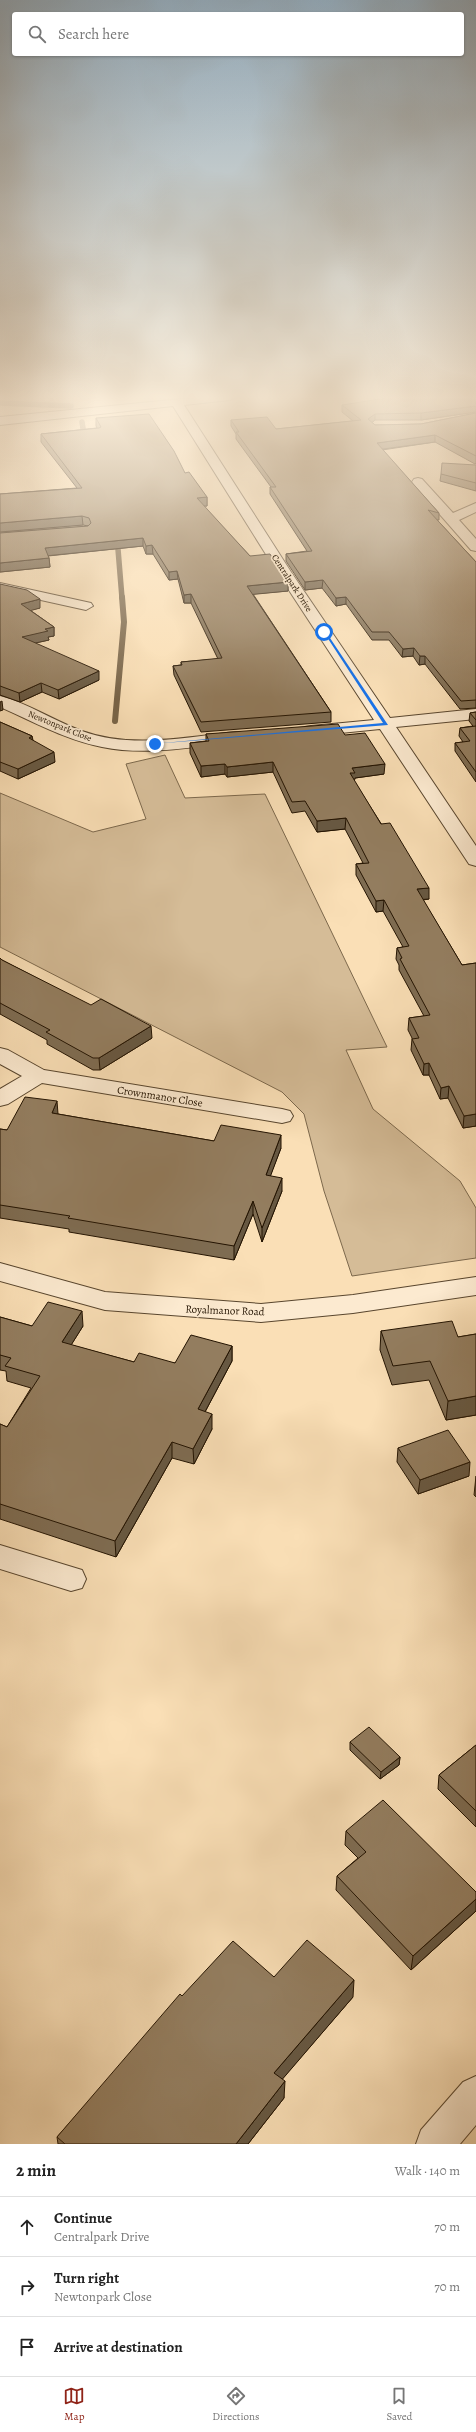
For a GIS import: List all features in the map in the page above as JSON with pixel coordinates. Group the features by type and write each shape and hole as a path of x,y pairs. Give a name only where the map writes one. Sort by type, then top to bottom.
{"street":[{"name":"Centralpark Drive","path":"237,497 284,572 476,860"},
{"path":"431,497 476,547"},
{"path":"451,519 476,507"},
{"path":"0,587 86,606"},
{"name":"Newtonpark Close","path":"0,701 84,737 103,742 155,744 250,736"},
{"path":"298,732 476,714"},
{"name":"Crownmanor Close","path":"0,1055 38,1076 282,1116"},
{"path":"0,1099 38,1076"},
{"name":"Royalmanor Road","path":"0,1272 105,1301 260,1313 353,1304 476,1286"},
{"path":"0,1557 71,1579"},
{"path":"435,2144 476,2095"}],"shaded area":[{"path":"165,755 185,798 265,794 387,1047 346,1050 373,1109 460,1181 476,1208 476,1258 352,1276 324,1191 304,1114 282,1092 0,947 0,793 93,832 146,819 126,764"}],"building":[{"path":"0,497 206,497 197,498 250,556 270,554 288,582 247,586 331,712 201,722 173,666 182,665 181,662 222,658 191,594 184,595 177,571 169,572 152,545 146,546 143,538 45,548 49,558 0,563 0,533 88,526 91,523 89,518 82,516 0,523"},
{"path":"277,497 425,497 439,513 428,510 476,562 476,700 461,701 425,656 420,656 414,648 403,649 389,632 372,632 346,597 336,598 323,580 305,582 286,554 312,551"},
{"path":"0,584 27,590 40,599 21,604 54,627 45,629 48,631 22,637 99,671 58,690 41,683 19,693 0,686"},
{"path":"476,712 476,720 470,713"},
{"path":"0,722 32,736 29,738 54,752 18,769 0,762"},
{"path":"338,724 345,735 365,733 385,764 352,768 355,773 350,773 381,824 390,823 429,888 417,889 462,965 476,963 476,1114 464,1116 449,1086 441,1088 429,1063 424,1064 412,1039 419,1038 409,1018 430,1015 400,959 402,958 397,948 409,946 384,900 376,901 356,864 369,863 346,818 317,821 305,801 292,802 273,762 227,767 225,764 201,766 190,743 209,741 206,734"},
{"path":"476,726 476,772 455,743 470,741 460,728"},
{"path":"0,958 91,1005 101,999 151,1026 99,1058 93,1058 46,1032 50,1030 0,1003"},
{"path":"25,1097 57,1101 52,1113 214,1141 221,1125 281,1135 266,1175 282,1178 262,1228 253,1201 234,1246 68,1218 70,1216 0,1205 0,1129 7,1130"},
{"path":"48,1302 82,1311 62,1342 134,1362 139,1353 175,1363 191,1335 232,1346 198,1409 212,1414 193,1449 172,1442 115,1541 0,1504 0,1424 7,1427 40,1376 5,1366 11,1358 0,1355 0,1317 32,1326"},
{"path":"452,1321 458,1337 476,1334 476,1396 448,1401 430,1361 393,1366 381,1331"},
{"path":"448,1430 470,1462 420,1480 398,1448"},
{"path":"369,1727 400,1757 381,1772 350,1742"},
{"path":"476,1745 476,1811 439,1775"},
{"path":"383,1800 476,1892 476,1899 413,1956 337,1876 366,1852 346,1831"},
{"path":"307,1940 354,1980 274,2073 285,2081 236,2144 65,2144 57,2137 180,1994 182,1996 233,1941 274,1977"}],"waterway":[{"path":"117,537 122,598"},
{"path":"115,721 124,622 122,597"}],"route":[{"path":"155,744 386,724 324,632"}]}
